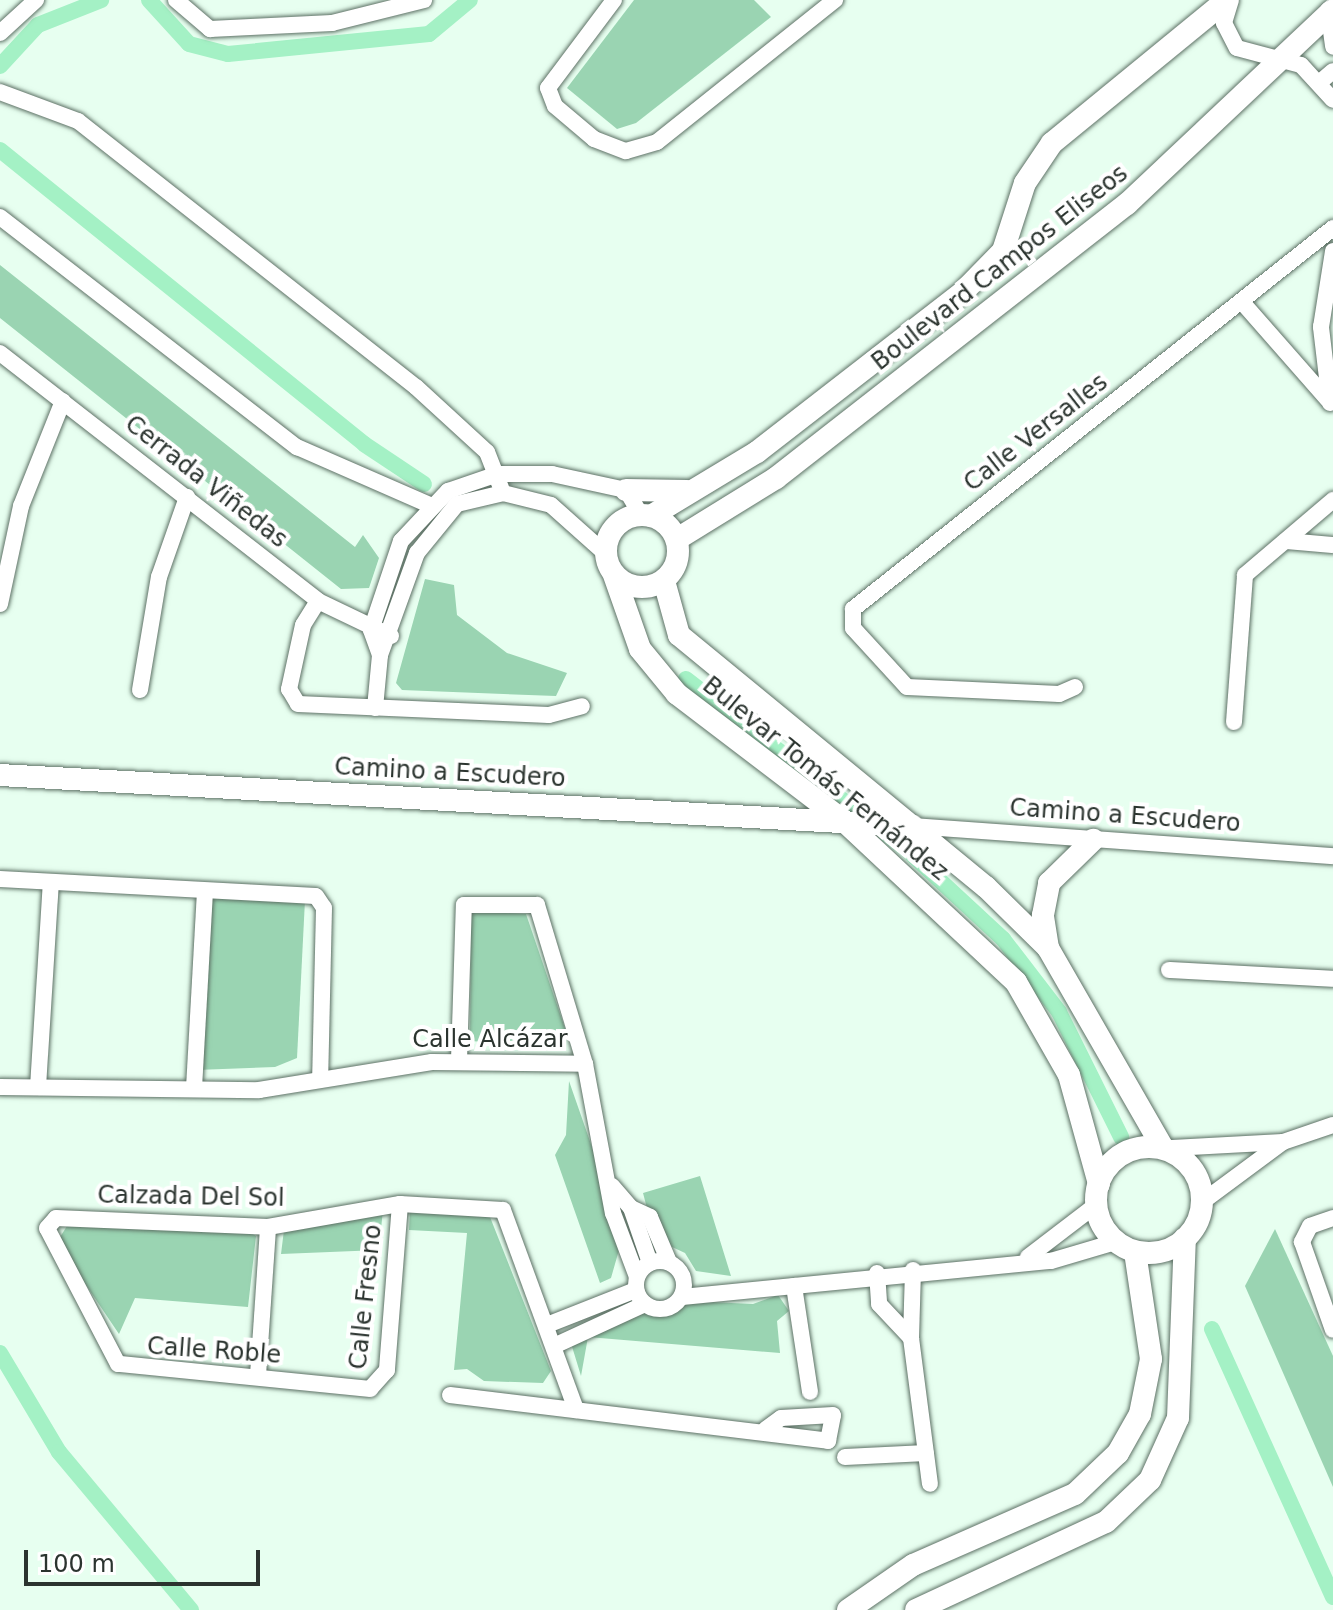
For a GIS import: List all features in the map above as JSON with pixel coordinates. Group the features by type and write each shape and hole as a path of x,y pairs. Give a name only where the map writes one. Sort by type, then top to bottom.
{"main road":[{"name":"Boulevard Campos Eliseos","path":"646,515 700,489 963,292 1003,251 1025,183 1052,143 1229,0"},
{"name":"Boulevard Campos Eliseos","path":"677,539 776,478 1127,204 1330,8"},
{"path":"626,490 700,489"},
{"path":"646,515 677,539 678,562 664,581 643,588 610,564 612,531 646,515"},
{"name":"Bulevar Tomás Fernández","path":"610,564 652,666 773,767 854,823 947,911 1032,1004 1069,1075 1097,1195"},
{"name":"Bulevar Tomás Fernández","path":"664,581 679,635 1048,948 1167,1147"},
{"path":"773,767 787,796 775,816"},
{"name":"Camino a Escudero","path":"0,775 775,816 905,826"},
{"path":"1048,948 1043,915 1049,883 1093,840"},
{"path":"848,1610 913,1565 1075,1494 1118,1453 1140,1414 1151,1359 1125,1247 1097,1195 1121,1155 1167,1147 1194,1172 1202,1202 1185,1238 1178,1418 1150,1480 1106,1522 916,1610"},
{"path":"1125,1247 1171,1249 1185,1238"}],"street":[{"path":"5,26 12,0"},
{"path":"5,26 36,0"},
{"path":"176,0 210,29 332,23 424,0"},
{"path":"614,0 548,88 555,106 594,139 635,151 657,142 826,2"},
{"path":"1229,0 1224,23 1237,48 1281,56 1319,83 1333,100"},
{"path":"1330,8 1333,47"},
{"path":"1319,83 1333,71"},
{"path":"0,92 78,121 468,430 498,474 503,493"},
{"path":"0,217 297,447 430,505"},
{"name":"Calle Versalles","path":"1075,687 1059,694 902,685 853,628 860,601 1333,228"},
{"path":"1332,405 1321,327 1333,251"},
{"path":"1242,302 1332,405"},
{"name":"Cerrada Viñedas","path":"0,353 318,601 371,630 391,636"},
{"path":"0,604 21,506 63,401"},
{"path":"380,655 371,630 401,541 430,505 467,481 498,474 552,474 626,490 646,515"},
{"path":"375,708 380,655 391,636 417,553 457,504 503,493 573,517 610,564"},
{"path":"140,690 159,577 187,497"},
{"path":"1234,722 1241,585 1252,566 1333,500"},
{"path":"401,541 417,553"},
{"path":"1286,541 1333,545"},
{"path":"318,601 303,625 292,700 375,708 549,715 582,706"},
{"name":"Camino a Escudero","path":"905,826 1333,856"},
{"path":"0,879 205,891 290,892 321,901 320,1078"},
{"path":"38,1087 51,882"},
{"path":"194,1088 205,891"},
{"path":"459,1060 461,913 467,902 485,902 540,910 585,1064"},
{"path":"1169,970 1333,979"},
{"name":"Calle Alcázar","path":"0,1087 259,1090 320,1078 459,1060 585,1064 612,1186 613,1213 640,1291"},
{"path":"1167,1147 1283,1142 1333,1125"},
{"path":"1202,1202 1283,1142"},
{"name":"Calle Alcázar","path":"612,1186 631,1208 650,1263"},
{"path":"1028,1257 1097,1195"},
{"name":"Calzada Del Sol","path":"47,1223 268,1227 400,1204 506,1212 556,1345 576,1410"},
{"name":"Calle Fresno","path":"370,1389 387,1370 400,1204"},
{"name":"Calle Alcázar","path":"631,1208 650,1217 669,1262"},
{"path":"1333,1218 1310,1226 1302,1242 1333,1330"},
{"name":"Calle Roble","path":"47,1223 118,1364 258,1375 370,1389"},
{"path":"258,1375 268,1227"},
{"path":"547,1325 640,1291 670,1308 682,1297 1028,1257 1078,1256 1125,1247"},
{"path":"556,1345 640,1291 650,1263 669,1262 684,1280 682,1297"},
{"path":"913,1270 911,1338 930,1484"},
{"path":"877,1273 879,1304 911,1338"},
{"path":"794,1286 810,1392"},
{"path":"450,1395 766,1429"},
{"path":"845,1457 926,1453"}],"green space":[{"path":"634,0 754,0 771,17 636,123 617,129 567,88"},
{"path":"0,265 355,547 363,535 379,558 369,588 341,589 0,318"},
{"path":"425,579 454,585 457,615 507,653 567,673 556,696 402,690 396,683"},
{"path":"208,896 305,900 297,1058 275,1067 196,1070"},
{"path":"471,911 526,914 568,1037 561,1047 470,1041"},
{"path":"569,1081 623,1236 611,1278 600,1283 555,1155 566,1135"},
{"path":"700,1176 731,1276 696,1271 685,1253 655,1239 643,1193"},
{"path":"383,1209 379,1250 281,1254 284,1230"},
{"path":"410,1210 490,1217 551,1371 543,1383 484,1381 467,1369 454,1370 467,1233 409,1230"},
{"path":"67,1226 250,1232 256,1236 248,1307 135,1298 119,1334 57,1242"},
{"path":"1275,1229 1333,1356 1333,1487 1245,1286"},
{"path":"778,1295 789,1311 777,1321 780,1353 588,1337 581,1376 570,1340 644,1309 668,1311 688,1301 753,1304"}],"waterway":[{"path":"0,66 38,25 101,0"},
{"path":"149,0 189,44 228,54 429,34 470,0"},
{"path":"0,150 364,444 424,484"},
{"path":"686,679 907,850 1003,939 1059,1012 1121,1137"},
{"path":"1212,1329 1333,1597"},
{"path":"0,1353 59,1452 191,1610"}]}
